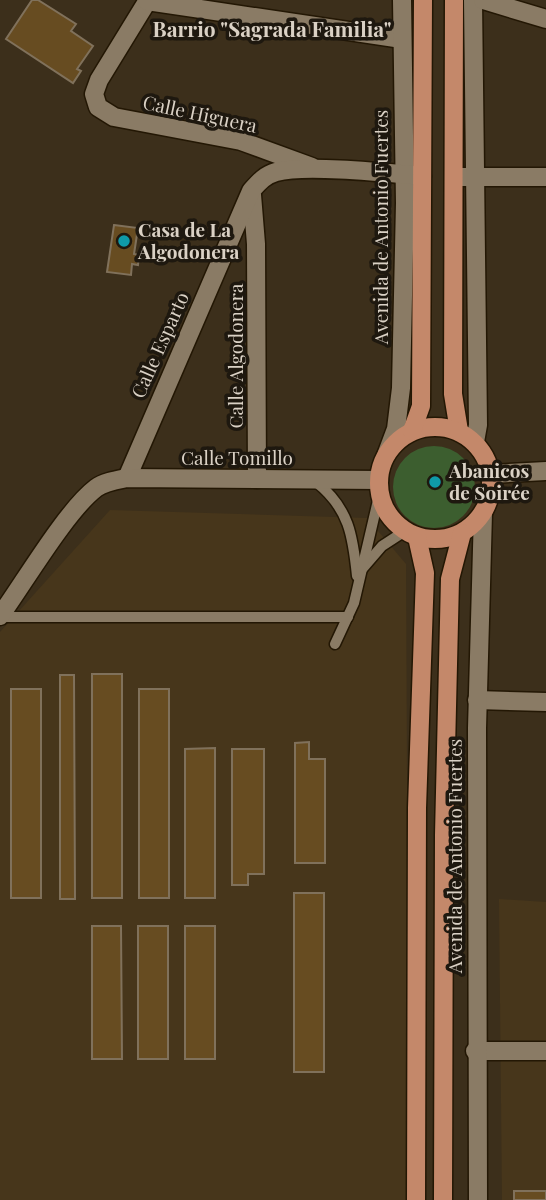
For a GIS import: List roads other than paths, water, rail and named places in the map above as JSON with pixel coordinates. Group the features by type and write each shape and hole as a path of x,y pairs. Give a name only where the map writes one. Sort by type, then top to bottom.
{"main road":[{"name":"Avenida de Antonio Fuertes","path":"412,431 421,407 413,175 423,0"},
{"path":"454,0 453,394 458,432"},
{"path":"435,426 458,432 475,442 486,457 491,474 489,501 483,513 461,533 440,540 411,534 387,513 379,488 387,453 412,431 435,426"},
{"name":"Avenida de Antonio Fuertes","path":"443,1200 444,835 450,579 461,533"},
{"name":"Avenida de Antonio Fuertes","path":"411,534 425,573 417,808 416,1200"}],"street":[{"path":"148,0 401,39"},
{"name":"Calle Higuera","path":"148,0 99,80 95,101 104,112 114,117 240,141 322,170"},
{"name":"Avenida de Antonio Fuertes","path":"387,453 396,429 401,388 413,175 401,39 402,0"},
{"path":"473,0 478,425 475,442"},
{"path":"483,0 546,19"},
{"name":"Calle Higuera","path":"251,191 264,177 278,171 322,170 413,175"},
{"path":"454,177 546,177"},
{"name":"Calle Esparto","path":"127,478 251,191"},
{"name":"Calle Algodonera","path":"251,191 256,244 257,479"},
{"path":"491,474 546,471"},
{"name":"Calle Tomillo","path":"0,616 72,514 96,488 127,478 313,479 379,488"},
{"name":"Avenida de Antonio Fuertes","path":"478,1200 475,1051 477,700 483,513"},
{"path":"477,700 546,702"},
{"path":"475,1051 546,1051"}],"lane":[{"path":"313,479 335,497 348,522 358,587"},
{"path":"335,643 348,617 358,587 379,488"},
{"path":"361,572 382,546 411,534"},
{"path":"0,616 348,617"}],"place":[{"name":"Casa de La Algodonera","path":"124,241"},
{"name":"Abanicos de Soirée","path":"435,482"}],"district":[{"name":"Barrio \"Sagrada Familia\"","path":"272,30"}]}
